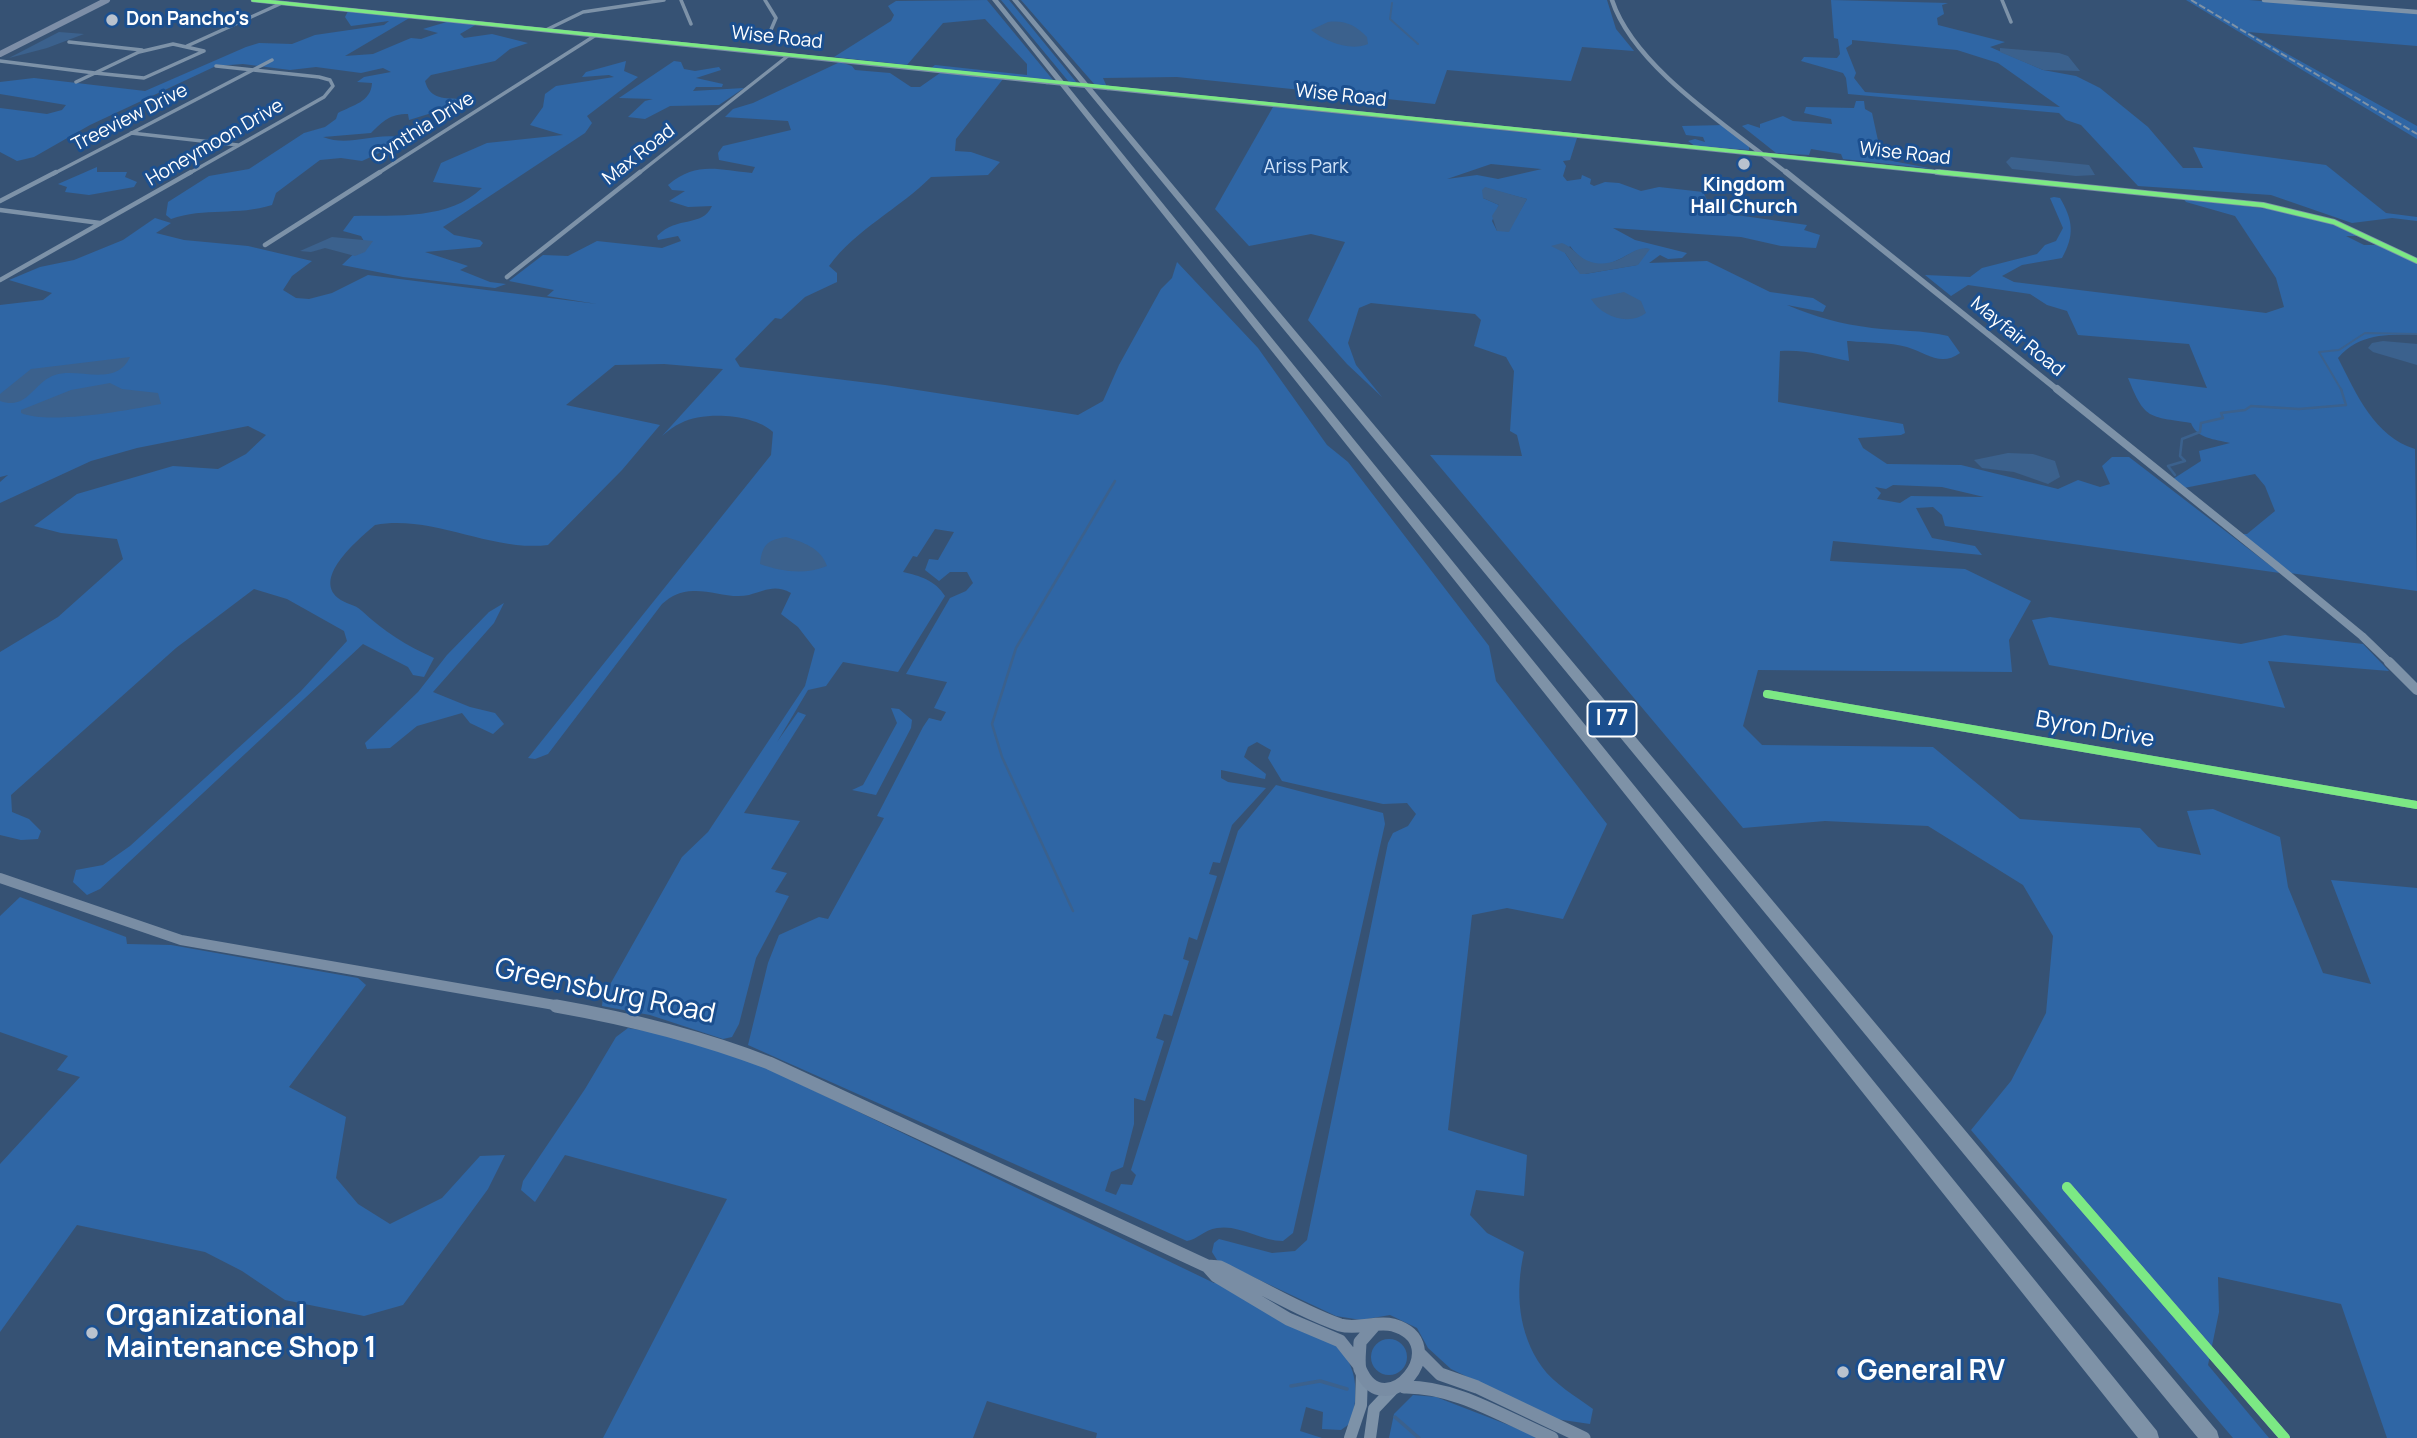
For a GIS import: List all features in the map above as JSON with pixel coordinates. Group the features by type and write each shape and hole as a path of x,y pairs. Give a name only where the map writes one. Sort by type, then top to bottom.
{"highway":[{"name":"I 77","path":"995,0 2150,1438"},
{"name":"I 77","path":"1014,0 2210,1438"}],"main road":[{"path":"0,54 107,0"},
{"name":"Greensburg Road","path":"0,878 181,940 609,1015 706,1039 769,1063 1207,1266 1216,1276 1288,1319 1344,1344 1361,1368"},
{"name":"Greensburg Road","path":"1207,1266 1220,1266 1341,1325 1374,1326"},
{"path":"1552,1438 1436,1388 1375,1385 1361,1368 1360,1342 1374,1326 1388,1325 1401,1329 1427,1363 1440,1374 1477,1387 1584,1438"},
{"path":"1396,1388 1415,1373 1417,1350"}],"street":[{"name":"Wise Road","path":"253,0 2277,207 2334,222 2417,261"},
{"path":"548,30 561,22 598,9 664,0"},
{"path":"681,0 691,24"},
{"path":"765,0 776,18 770,32"},
{"name":"Mayfair Road","path":"1612,0 1624,32 1642,54 2343,621 2417,690"},
{"path":"2002,0 2011,22"},
{"path":"2264,0 2417,12"},
{"path":"186,47 282,3"},
{"path":"219,15 208,19 241,22"},
{"name":"Cynthia Drive","path":"265,245 596,35"},
{"path":"69,42 145,50"},
{"path":"0,61 96,73 139,78 153,76 205,51 160,46 145,50 96,73 76,82"},
{"name":"Max Road","path":"507,277 789,55"},
{"name":"Treeview Drive","path":"0,201 272,60"},
{"name":"Honeymoon Drive","path":"0,280 326,96 333,86 330,80 322,78 216,66"},
{"path":"131,133 238,145"},
{"path":"0,210 101,223"},
{"name":"Byron Drive","path":"1767,694 2417,805"},
{"path":"2067,1188 2285,1438"},
{"path":"1350,1438 1362,1400 1361,1368"},
{"path":"1370,1438 1374,1409 1396,1388"}],"green space":[{"path":"987,0 1053,80 931,68 935,65 1027,75 1027,64 985,19 943,23 907,65 834,57 891,21 894,15 888,6 896,1"},
{"path":"1001,0 1009,0 1077,83 1069,82"},
{"path":"1021,0 1607,0 1616,29 1634,51 1582,47 1571,81 1447,70 1435,104 1177,77 1103,78 1107,87 1095,85"},
{"path":"1831,0 1948,3 1942,5 1944,14 1937,18 1938,25 2005,42 1990,47 2043,70 2076,76 2100,88 2148,127 2183,168 2203,168 2193,147 2326,165 2386,213 2417,217 2417,221 2392,218 2352,223 2271,195 2138,186 2081,125 2066,120 2059,113 1848,94 1843,73 1801,61 1804,57 1837,58 1840,54 1838,39 1834,38","holes":["1852,40 1957,50 1998,63 2060,107 1865,92 1854,78 1856,73 1846,48 1852,44"]},
{"path":"2186,0 2249,0 2417,13 2417,46 2248,32 2417,126 2417,139"},
{"path":"348,11 411,17 345,56 373,54 411,38 421,39 438,33 423,29 450,21 477,24 460,34 464,38 492,34 528,43 510,49 495,61 431,75 425,81 430,92 444,98 462,99 451,107 409,120 408,114 396,115 371,133 323,137 343,141 383,136 403,138 397,145 362,161 341,158 320,160 276,193 272,205 259,208 196,213 171,219 166,215 168,202 209,176 249,169 304,133 325,127 336,119 338,113 368,95 372,83 357,82 364,77 391,72 383,68 361,73 316,67 290,70 243,64 216,66 90,125 34,157 17,161 0,152 0,108 47,114 62,110 66,105 0,94 0,82 34,78 145,91 259,43 292,44 315,35 384,25 389,21 351,26 345,17"},
{"path":"626,61 624,71 638,77 587,116 592,123 585,133 443,227 454,235 480,240 483,243 480,247 425,252 468,266 460,270 490,282 506,284 495,288 403,277 342,265 365,243 361,236 343,231 354,216 422,214 454,206 469,198 482,188 433,182 441,163 487,143 563,135 530,125 543,107 545,94 556,86 614,77 582,77 586,72"},
{"path":"674,61 681,62 684,69 695,71 719,67 721,70 696,78 723,84 722,87 696,87 693,91 744,88 719,105 670,106 645,119 628,117 645,101 653,99 619,98"},
{"path":"840,62 852,66 855,70 890,73 911,87 920,87 940,73 1003,79 956,139 955,151 971,152 1000,162 988,175 931,177 852,241 829,266 837,273 837,282 805,297 781,319 775,318 735,359 740,367 885,385 1078,415 1103,401 1119,365 1161,289 1172,278 1177,262 1258,348 1327,445 1348,462 1489,646 1496,681 1607,824 1563,919 1507,908 1472,915 1448,1130 1527,1155 1524,1196 1476,1190 1470,1215 1487,1233 1524,1252 1519,1297 1528,1340 1547,1373 1593,1409 1590,1424 1556,1419 1451,1369 1428,1348 1417,1328 1390,1315 1361,1320 1336,1316 1217,1260 1212,1252 1214,1243 1219,1239 1272,1253 1295,1251 1307,1240 1388,843 1393,833 1408,826 1416,814 1407,803 1383,804 1282,781 1268,758 1271,750 1257,742 1248,747 1244,757 1266,774 1265,779 1221,770 1221,778 1228,782 1266,788 1232,825 1220,863 1213,862 1209,874 1217,876 1197,940 1189,937 1183,959 1189,961 1172,1016 1164,1014 1156,1038 1164,1041 1145,1101 1134,1098 1134,1124 1123,1167 1111,1172 1105,1191 1116,1195 1121,1184 1132,1185 1136,1175 1131,1170 1238,831 1276,785 1383,813 1385,824 1293,1233 1283,1241 1225,1227 1212,1229 1187,1241 748,1045 768,963 779,935 819,917 828,919 884,818 877,816 923,727 929,718 941,721 946,712 934,708 947,682 906,674 950,598 966,591 973,583 967,572 950,572 939,581 925,570 929,559 938,560 954,532 935,529 917,557 913,556 903,572 932,582 945,596 898,672 843,662 826,686 808,690 777,742 798,712 806,715 744,813 800,821 771,869 787,873 775,892 789,896 756,958 739,1024 732,1037 723,1039 650,1015 602,1006 603,997 682,857 708,832 805,686 815,649 798,627 781,614 791,593 785,590 770,589 742,596 700,591 680,593 662,604 548,754 535,759 528,758 771,455 773,432 754,421 742,418 715,416 691,419 662,436 723,369 664,364 615,365 566,405 660,425 622,470 548,545 505,543 418,524 375,525 341,558 334,569 332,589 338,598 359,609 396,638 434,658 424,677 413,675 408,667 363,644 100,889 87,895 73,882 76,870 103,865 130,846 301,691 347,641 344,631 287,599 254,589 176,648 11,795 12,812 29,819 41,831 38,839 21,840 0,835 0,652 58,617 123,559 117,539 61,533 34,526 77,494 173,466 218,469 246,454 266,435 248,426 137,448 91,461 0,503 0,482 8,475 0,477 0,305 43,300 52,293 9,280 40,267 74,260 123,240 155,218 171,223 156,233 184,240 248,246 312,261 292,276 283,290 296,298 309,299 332,293 368,275 597,304 547,296 554,290 509,281 543,255 568,256 597,241 662,248 681,241 678,236 658,240 657,236 673,226 702,217 712,206 688,207 669,201 685,191 672,190 668,185 678,177 698,170 718,169 752,173 755,167 719,160 718,153 723,146 791,130 788,121 725,117 733,109 753,103"},
{"path":"1856,101 1864,101 1865,109 1872,113 1882,159 1934,169 1843,159 1841,154 1811,149 1809,155 1776,153 1742,126 1748,124 1760,128 1760,124 1783,116 1793,121 1832,124 1831,119 1804,113 1806,107 1854,108"},
{"name":"Ariss Park","path":"1273,107 1577,138 1570,160 1563,161 1566,166 1563,176 1567,181 1581,179 1582,175 1591,179 1590,184 1594,186 1605,182 1619,183 1641,191 1659,187 1703,192 1707,200 1698,202 1718,205 1722,213 1807,225 1804,230 1820,235 1816,248 1781,246 1741,237 1613,228 1635,240 1687,253 1682,258 1668,259 1660,255 1649,263 1707,261 1770,292 1813,298 1826,306 1823,312 1787,305 1808,313 1861,326 1948,336 1960,353 1940,359 1900,345 1850,341 1847,341 1849,361 1806,352 1780,351 1778,402 1903,424 1905,433 1901,435 1858,438 1863,448 1887,464 1961,465 2058,489 2078,480 2100,487 2110,484 2102,466 2112,457 2129,457 2280,573 1945,526 1942,515 1933,507 1916,508 1932,538 1975,546 1982,555 1833,541 1830,561 1965,569 2031,601 2009,640 2012,672 1758,670 1743,726 1762,745 1933,747 2020,819 2140,828 2158,847 2201,855 2187,811 2213,809 2280,837 2288,887 2323,973 2371,984 2331,880 2417,888 2417,1438 2387,1438 2341,1304 2218,1277 2219,1312 2208,1365 2269,1438 2233,1438 1971,1130 2011,1081 2046,1013 2053,936 2023,885 1928,826 1825,821 1743,828 1430,455 1522,456 1517,435 1510,431 1514,371 1506,357 1474,346 1481,320 1475,314 1371,303 1359,308 1348,343 1356,365 1382,397 1347,364 1308,320 1345,242 1311,234 1249,246 1215,209","holes":["1491,164 1542,169 1498,179 1477,175 1447,179","1485,188 1527,199 1510,228 1497,231 1492,221 1499,205 1483,198","1570,246 1582,258 1593,264 1603,265 1640,249 1649,249 1637,265 1585,274 1576,269 1565,253","1893,485 1942,487 1984,497 1911,496 1900,503 1877,499 1881,493 1875,487 1886,489"]},
{"path":"1725,125 1749,145 1749,150 1695,146 1688,141 1695,139 1705,142 1703,137 1686,135 1682,126"},
{"path":"97,167 97,172 127,172 125,177 137,182 134,187 89,195 65,192 67,187 58,184"},
{"path":"2050,198 2060,198 2071,228 2069,242 2062,258 2022,265 2002,276 2014,282 2266,313 2284,307 2276,278 2235,216 2186,202 2183,198 2307,214 2361,236 2346,236 2364,245 2379,245 2417,263 2417,334 2384,335 2364,340 2338,358 2360,400 2378,424 2401,443 2415,449 2417,591 2290,573 2241,534 2247,534 2275,511 2265,486 2255,474 2184,488 2173,479 2201,461 2199,451 2230,443 2202,435 2191,423 2150,414 2139,402 2128,378 2207,388 2189,344 2078,335 2067,311 2047,305 2030,294 1968,285 1951,296 1925,275 1970,277 1982,268 2037,254 2045,245 2056,241 2063,228"},
{"path":"504,603 494,623 433,692 470,707 495,713 504,724 493,734 470,723 462,713 417,726 390,748 367,749 365,743 418,692 447,655 489,612"},
{"path":"2050,617 2241,644 2285,635 2363,644 2389,671 2268,661 2285,708 2049,665 2032,620"},
{"path":"891,708 899,709 912,720 911,728 876,795 852,790 863,785 897,723"},
{"path":"20,897 126,937 127,944 171,945 358,978 366,985 289,1087 346,1117 336,1178 358,1204 390,1224 442,1198 480,1156 505,1155 488,1189 403,1305 364,1316 285,1300 242,1271 205,1252 77,1225 0,1332 0,1164 80,1077 57,1070 68,1056 0,1032 0,916"},
{"path":"628,1028 672,1035 759,1064 1214,1283 1220,1282 1337,1344 1349,1362 1355,1381 1352,1422 1341,1430 1322,1429 1323,1412 1306,1407 1300,1431 1322,1438 1096,1438 1097,1433 987,1401 973,1438 603,1438 727,1199 565,1155 535,1202 521,1190 523,1181 585,1089 616,1037"},
{"path":"1389,1339 1401,1345 1407,1357 1401,1369 1389,1375 1377,1369 1371,1357 1377,1345"},
{"path":"1413,1395 1436,1397 1542,1438 1389,1438 1394,1414"}],"shaded area":[{"path":"1328,22 1354,26 1367,37 1368,44 1346,46 1323,38 1311,30"},
{"path":"59,32 84,34 9,58"},
{"path":"2000,48 2059,53 2068,56 2080,71 2043,70 2000,52"},
{"path":"2011,157 2089,165 2095,175 2076,176 2012,169 2006,162"},
{"path":"1485,187 1527,199 1509,232 1497,231 1492,216 1499,205 1483,198 1482,190"},
{"path":"332,237 373,241 365,252 355,256 325,248 311,252 300,251"},
{"path":"1562,243 1586,260 1601,264 1618,260 1643,248 1650,249 1638,265 1580,274 1565,253 1551,246"},
{"path":"1624,292 1641,301 1646,313 1632,319 1616,318 1602,311 1591,299"},
{"path":"2383,341 2417,344 2417,365 2373,352 2368,348 2372,343"},
{"path":"130,357 116,372 55,375 24,399 10,403 0,401 0,394 31,369"},
{"path":"110,383 122,389 158,393 161,404 69,417 50,418 21,413 21,410 71,390"},
{"path":"2008,453 2033,454 2055,461 2060,477 2048,484 2014,472 1982,468 1974,460"},
{"path":"786,537 816,550 827,566 810,571 794,571 760,564 767,544"}],"waterway":[{"path":"1392,3 1390,19 1418,44"},
{"path":"2341,390 2319,352 2339,350 2365,333 2417,334"},
{"path":"2175,475 2168,466 2185,461 2180,456 2182,439 2200,432 2201,423 2223,418 2221,413 2245,410 2251,406 2299,409 2346,405 2341,390"},
{"path":"1073,911 1002,757 992,724 1016,648 1115,481"},
{"path":"1291,1386 1320,1381 1347,1389"},
{"path":"1395,1417 1419,1438"}],"railway":[{"path":"2191,0 2417,134"}],"cycle path":[{"path":"253,0 2263,205 2334,222 2417,261"},
{"path":"1767,694 2417,805"},
{"path":"2067,1187 2285,1438"}],"place":[{"name":"Don Pancho's","path":"112,20"},
{"name":"Kingdom Hall Church","path":"1744,164"},
{"name":"Organizational Maintenance Shop 1","path":"92,1333"},
{"name":"General RV","path":"1843,1372"}]}
